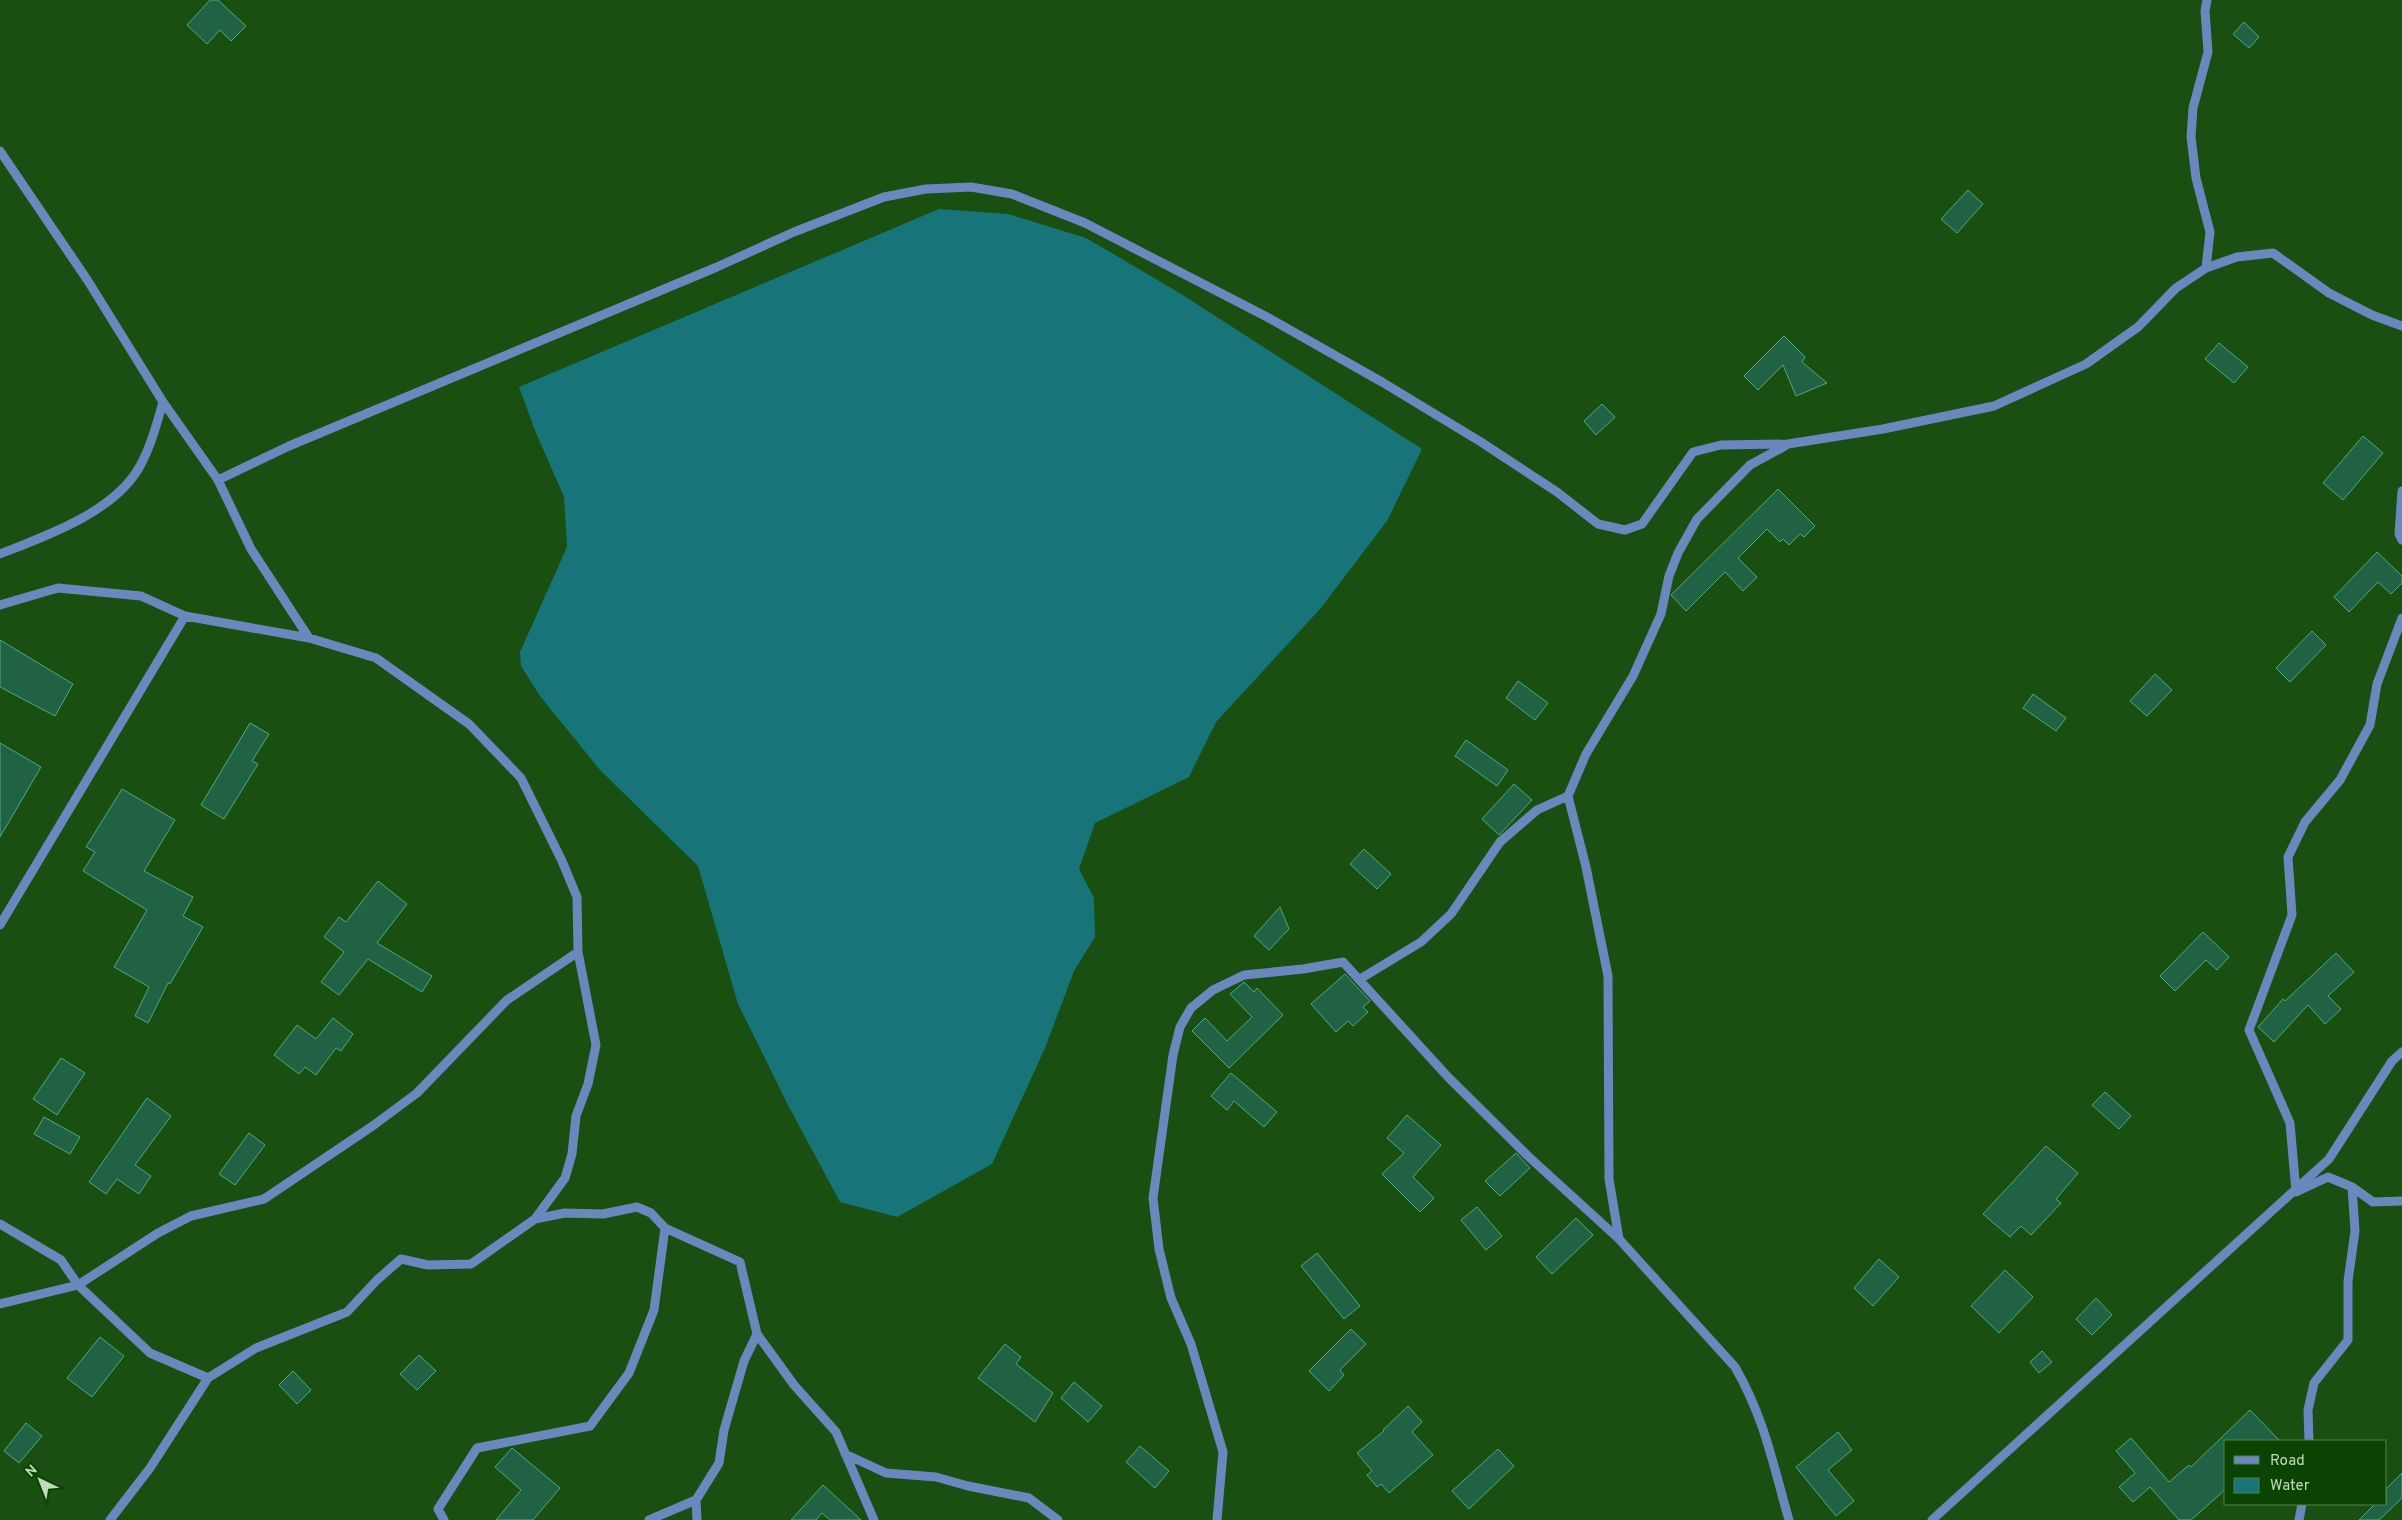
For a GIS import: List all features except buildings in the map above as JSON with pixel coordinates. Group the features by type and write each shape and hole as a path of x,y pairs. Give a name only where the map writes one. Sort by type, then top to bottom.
{"street":[{"path":"2206,268 2210,232 2196,178 2190,137 2193,108 2208,52 2205,11 2207,0"},
{"path":"0,151 88,281 163,402 218,480 251,549 309,638"},
{"path":"218,480 289,446 717,267 794,232 884,197 926,189 970,187 1012,194 1085,223 1267,317 1382,382 1481,442 1557,492 1598,524 1625,530 1642,524 1692,452 1720,445 1788,444 1994,406 2086,364 2138,327 2176,288 2206,268 2236,257 2273,253 2330,293 2372,315 2402,326"},
{"path":"0,554 59,531 119,493 140,468 151,442 163,402"},
{"path":"1619,1238 1609,1179 1608,976 1586,867 1568,796 1586,754 1633,676 1661,614 1669,576 1678,553 1697,519 1750,465 1788,444"},
{"path":"2402,491 2399,534 2402,540"},
{"path":"0,605 58,588 141,596 185,616 309,638 376,658 469,724 521,778 562,861 577,897 578,952 596,1045 588,1084 576,1116 572,1154 565,1178 535,1219 471,1264 428,1265 401,1259 377,1280 347,1312 256,1348 208,1378 150,1468 110,1520"},
{"path":"0,925 185,616"},
{"path":"2296,1192 2290,1123 2249,1030 2292,915 2288,857 2305,822 2340,780 2370,725 2377,684 2402,618"},
{"path":"1360,979 1421,942 1451,914 1500,842 1537,810 1568,796"},
{"path":"0,1304 78,1285 158,1233 190,1216 264,1199 324,1161 417,1093 507,1000 578,952"},
{"path":"1216,1520 1223,1452 1191,1344 1171,1298 1159,1249 1153,1198 1160,1156 1163,1116 1180,1027 1190,1008 1214,990 1244,975 1303,969 1344,962 1448,1076 1529,1157 1619,1238 1735,1367 1747,1387 1768,1440 1789,1520"},
{"path":"1932,1520 2296,1192 2329,1159 2392,1061 2402,1052"},
{"path":"2296,1192 2328,1177 2352,1187 2374,1202 2402,1201"},
{"path":"2308,1440 2308,1410 2314,1383 2348,1340 2348,1280 2355,1231 2352,1187"},
{"path":"535,1219 564,1213 603,1214 637,1207 651,1213 665,1228 740,1262 757,1334 794,1385 836,1432 874,1520"},
{"path":"0,1224 61,1260 78,1285 150,1353 208,1378"},
{"path":"444,1520 438,1509 477,1448 590,1426 629,1373 654,1310 665,1228"},
{"path":"697,1520 696,1500 719,1463 724,1430 744,1361 757,1334"},
{"path":"845,1454 886,1473 936,1477 968,1486 1029,1498 1058,1520"},
{"path":"649,1520 696,1500"},
{"path":"2299,1520 2302,1505"}],"water":[{"path":"939,209 1008,214 1086,238 1178,292 1422,449 1387,521 1320,609 1216,722 1189,777 1095,823 1079,869 1094,898 1095,937 1074,971 1045,1048 992,1164 897,1217 840,1202 787,1103 738,1004 698,866 600,770 540,696 521,666 520,652 567,547 564,497 536,433 519,387"}]}
